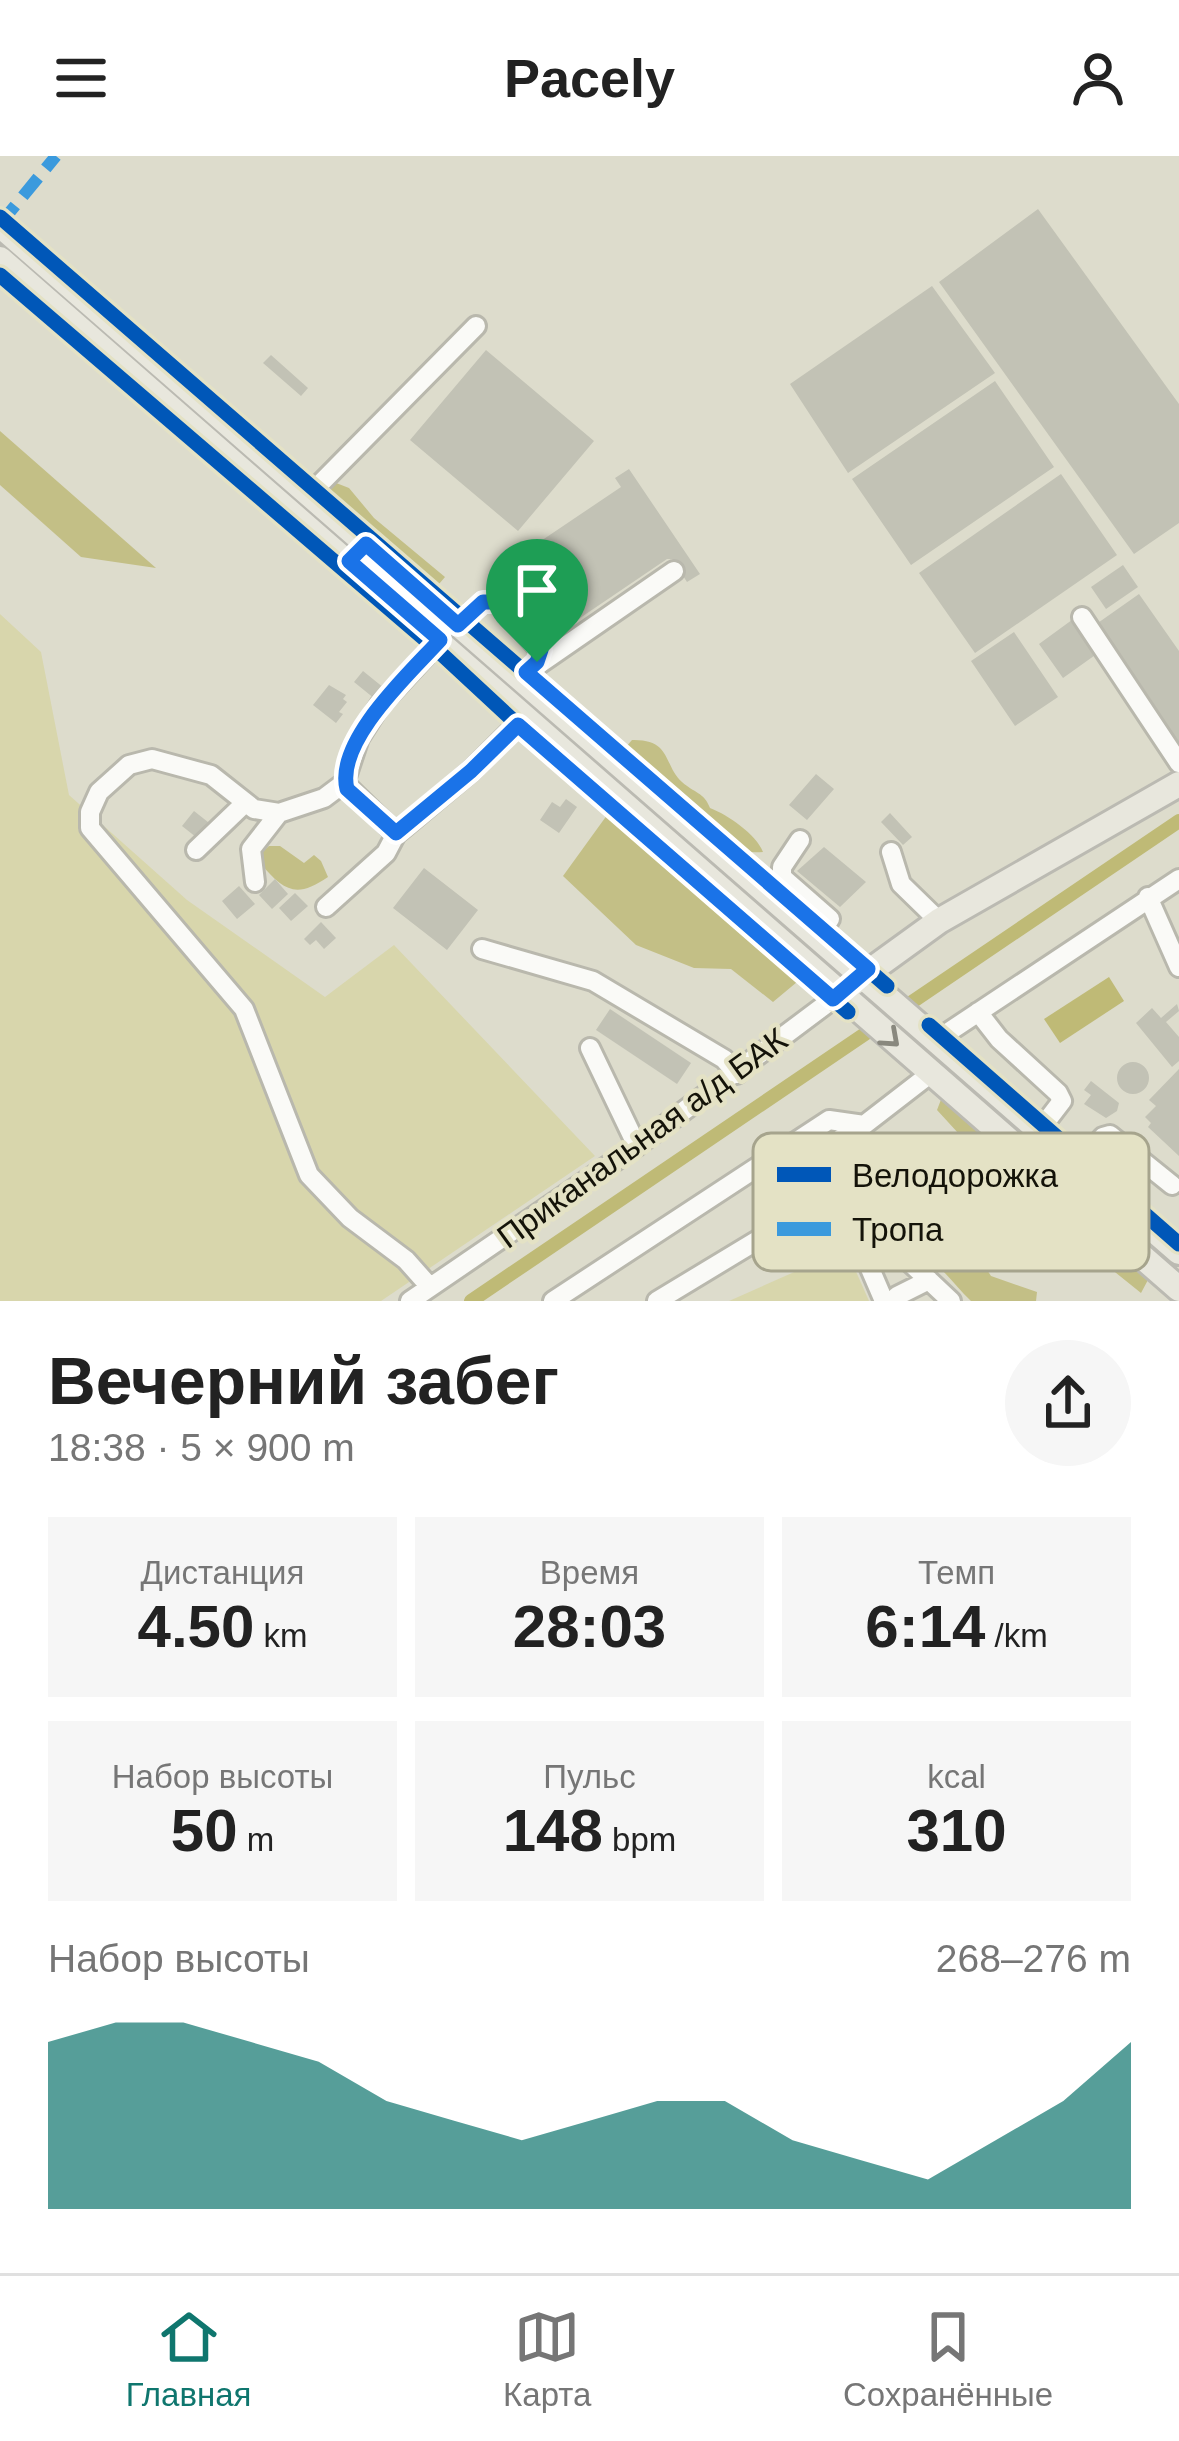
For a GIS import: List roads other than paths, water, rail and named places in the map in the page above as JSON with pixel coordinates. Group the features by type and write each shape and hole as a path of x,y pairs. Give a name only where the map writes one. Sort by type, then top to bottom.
{"main road":[{"path":"0,225 309,495 357,553"},
{"path":"0,259 449,632 526,716 797,906 889,1000 1039,1132"},
{"path":"449,632 532,663 618,779 846,998 998,1133"},
{"name":"Приканальная а/д БАК","path":"846,998 862,974 939,921 1179,784"},
{"path":"1149,1226 1179,1252"},
{"path":"1149,1263 1179,1289"}],"street":[{"path":"309,495 476,326"},
{"path":"430,1288 406,1260 350,1218 309,1175 244,1009 90,828 90,812 99,792 129,765 152,759 212,775 244,804 279,813 324,798 344,783 359,738 380,705 483,602 497,602 532,663 565,635 574,639 674,571"},
{"path":"1082,617 1179,763"},
{"path":"326,907 386,853 396,833 471,771 526,716"},
{"path":"344,783 396,833"},
{"path":"196,850 244,804"},
{"path":"255,882 251,849 279,813"},
{"path":"800,840 781,872 797,906 830,919"},
{"path":"891,851 901,884 939,921"},
{"path":"930,1037 978,1012 1179,879"},
{"path":"1148,897 1179,968"},
{"path":"482,949 593,981 724,1059 737,1074"},
{"name":"Приканальная а/д БАК","path":"410,1301 846,998"},
{"path":"978,1012 999,1039 1058,1093 1059,1108 1039,1132"},
{"path":"590,1048 637,1147"},
{"path":"848,1133 930,1074"},
{"path":"809,1133 829,1120 863,1125"},
{"path":"1149,1166 1172,1185"},
{"path":"554,1301 753,1170"},
{"path":"671,1297 753,1244"},
{"path":"876,1271 891,1299 929,1280"},
{"path":"912,1271 951,1301"}],"waterway":[{"path":"471,1301 1179,821"}]}
